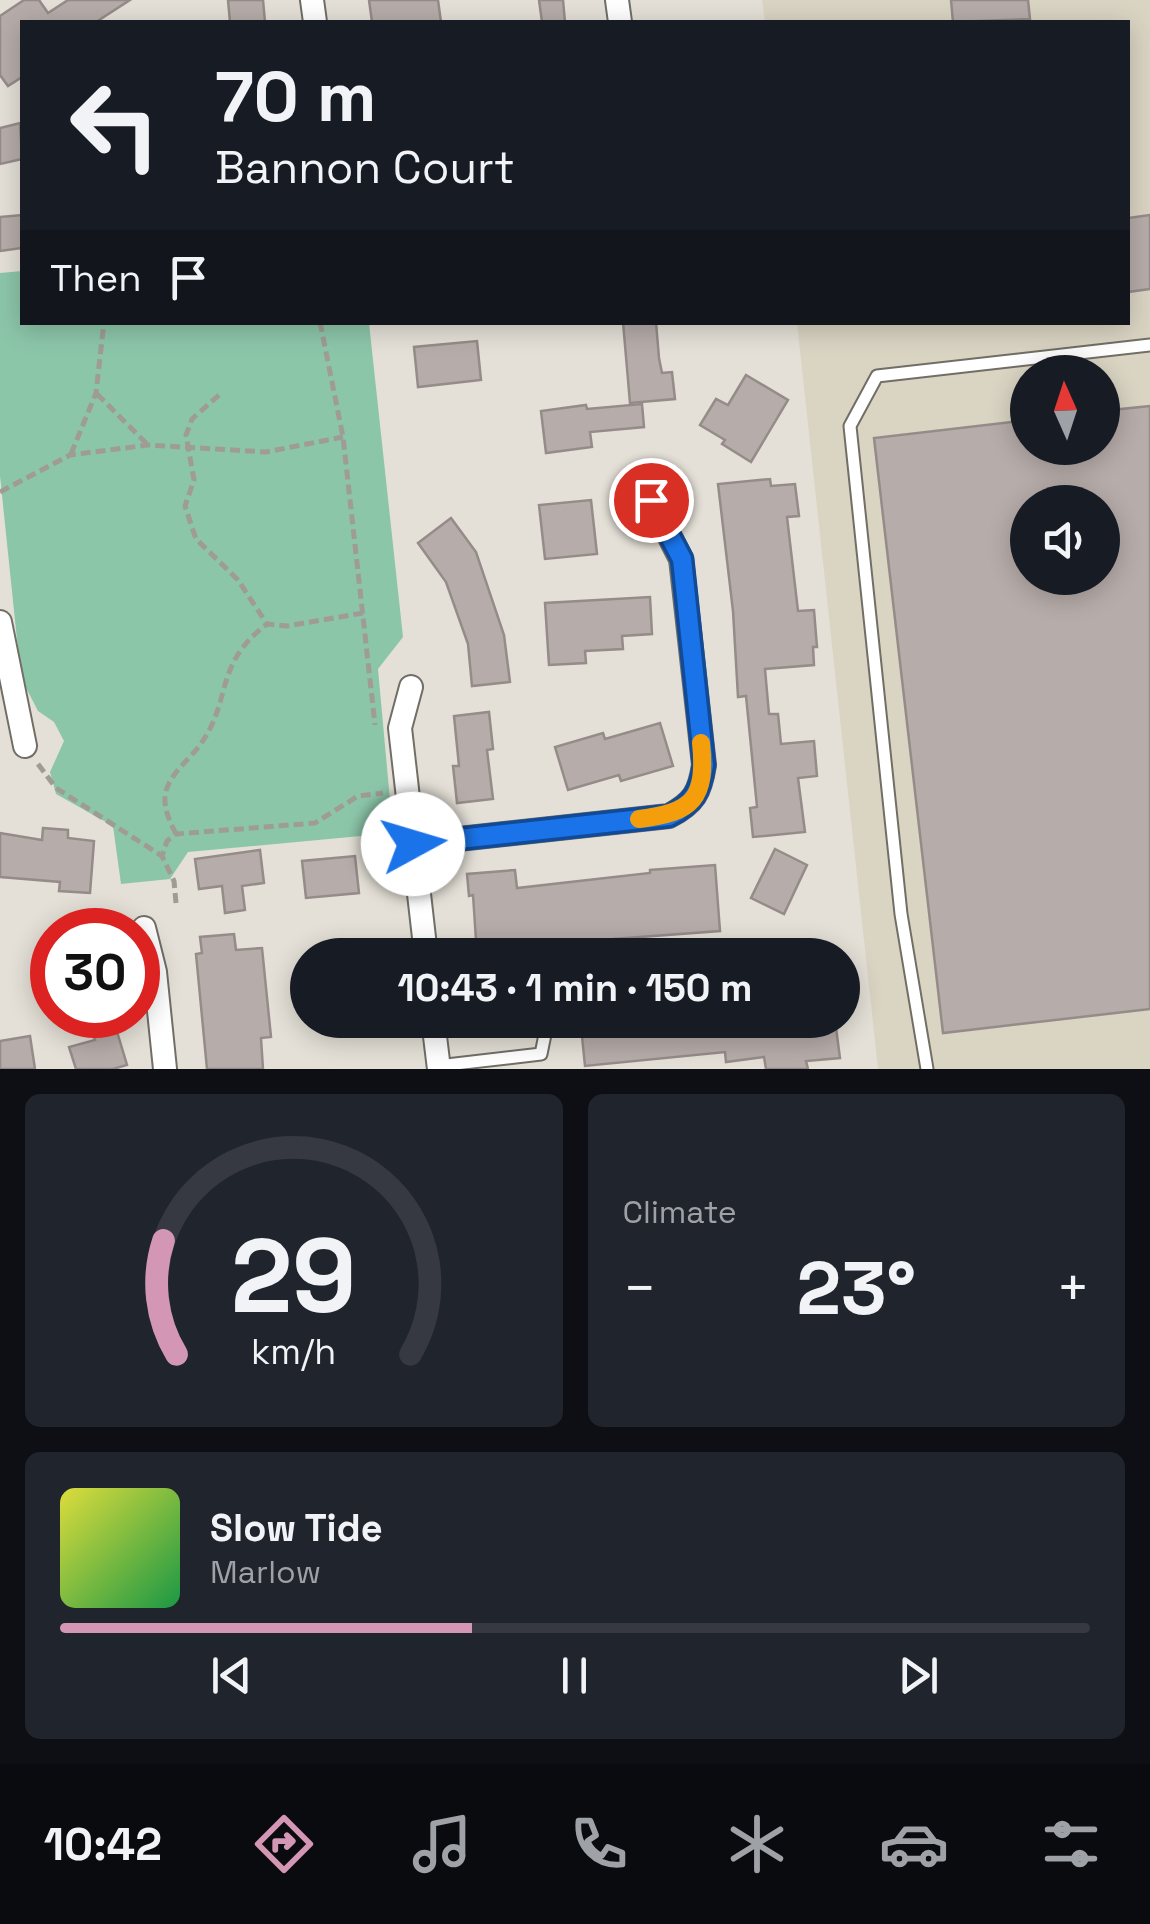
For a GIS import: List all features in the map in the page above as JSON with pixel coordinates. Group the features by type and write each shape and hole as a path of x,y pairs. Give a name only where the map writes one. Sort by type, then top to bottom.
{"street":[{"path":"413,844 669,816 691,805 701,788 704,765 682,559 651,500"},
{"path":"0,622 25,746"},
{"path":"410,687 400,728 424,938"},
{"path":"160,1020 165,1069"},
{"path":"435,1038 439,1068"}],"lane":[{"path":"927,1069 901,914 850,426 877,376 1150,346"},
{"path":"439,1068 540,1054 544,1038"}],"path":[{"path":"70,455 96,394 104,325"},
{"path":"321,325 342,436 376,731"},
{"path":"96,394 148,445"},
{"path":"218,395 192,419 186,435 194,480 185,506 196,538 238,580 267,624"},
{"path":"0,492 70,455 148,445 266,452 342,436"},
{"path":"176,834 166,810 165,792 216,718 224,678 234,656 250,636 267,624 287,626 362,613"},
{"path":"49,781 162,856 174,880 176,902"},
{"path":"162,856 167,841 176,834 314,823 358,796 383,791 384,809"}],"shaded area":[{"path":"762,0 1150,0 1150,1069 878,1069 797,325 1130,325 1130,20 765,20"}],"green space":[{"path":"20,271 20,325 369,325 403,637 378,669 393,833 188,852 170,879 121,884 113,826 56,794 50,772 64,741 54,722 38,711 21,678 0,476 0,273"}],"building":[{"path":"24,0 39,0 48,13 68,0 130,0 99,20 20,20 20,78 8,86 0,75 0,16"},
{"path":"228,0 263,0 265,20 230,20"},
{"path":"369,0 438,0 441,20 372,20"},
{"path":"539,0 563,0 565,20 542,20"},
{"path":"951,0 1028,0 1030,19 953,20"},
{"path":"20,123 20,159 0,164 0,128"},
{"path":"20,215 20,248 0,251 0,217"},
{"path":"1150,215 1150,289 1130,292 1130,218"},
{"path":"623,325 656,325 662,373 672,372 675,399 630,403"},
{"path":"477,341 481,380 418,387 414,347"},
{"path":"746,375 788,400 751,462 700,425 716,399 728,405"},
{"path":"642,404 644,427 590,432 592,447 546,453 541,411"},
{"path":"1150,406 1150,1009 943,1033 874,438 1010,422 1010,465 1120,465 1120,409"},
{"path":"770,479 771,486 795,484 799,516 787,517 798,611 814,610 817,647 813,647 814,665 765,669 769,714 778,714 781,744 814,741 817,776 798,778 805,832 753,837 750,808 757,807 746,696 738,697 733,611 718,484"},
{"path":"591,500 597,554 545,559 539,505"},
{"path":"451,518 476,552 504,635 510,682 472,686 468,644 446,582 418,543"},
{"path":"650,597 652,634 622,636 623,649 585,651 586,663 549,665 545,603"},
{"path":"489,712 493,749 487,750 493,799 457,803 453,766 459,766 454,716"},
{"path":"660,723 673,766 621,781 619,775 568,790 555,747 603,733 605,739"},
{"path":"43,828 68,830 68,838 94,841 90,893 59,891 60,882 0,877 0,833 42,840"},
{"path":"775,849 807,865 784,914 751,898"},
{"path":"260,850 264,883 242,886 245,910 225,913 222,886 199,889 195,859"},
{"path":"355,856 359,893 306,898 302,861"},
{"path":"715,865 720,931 627,938 476,938 473,895 469,896 467,874 515,870 517,888"},
{"path":"234,934 236,950 262,948 271,1037 261,1038 263,1069 207,1069 196,954 202,953 200,937"},
{"path":"30,1036 35,1069 0,1069 0,1041"},
{"path":"119,1038 127,1065 76,1069 69,1047"},
{"path":"582,1038 837,1038 840,1058 806,1061 808,1069 766,1069 764,1057 726,1062 725,1052 585,1066"}],"slow traffic":[{"path":"639,819 669,816 691,805 701,788 701,743"}],"route":[{"path":"413,844 669,816 691,805 701,788 704,765 682,559 651,500"}]}
